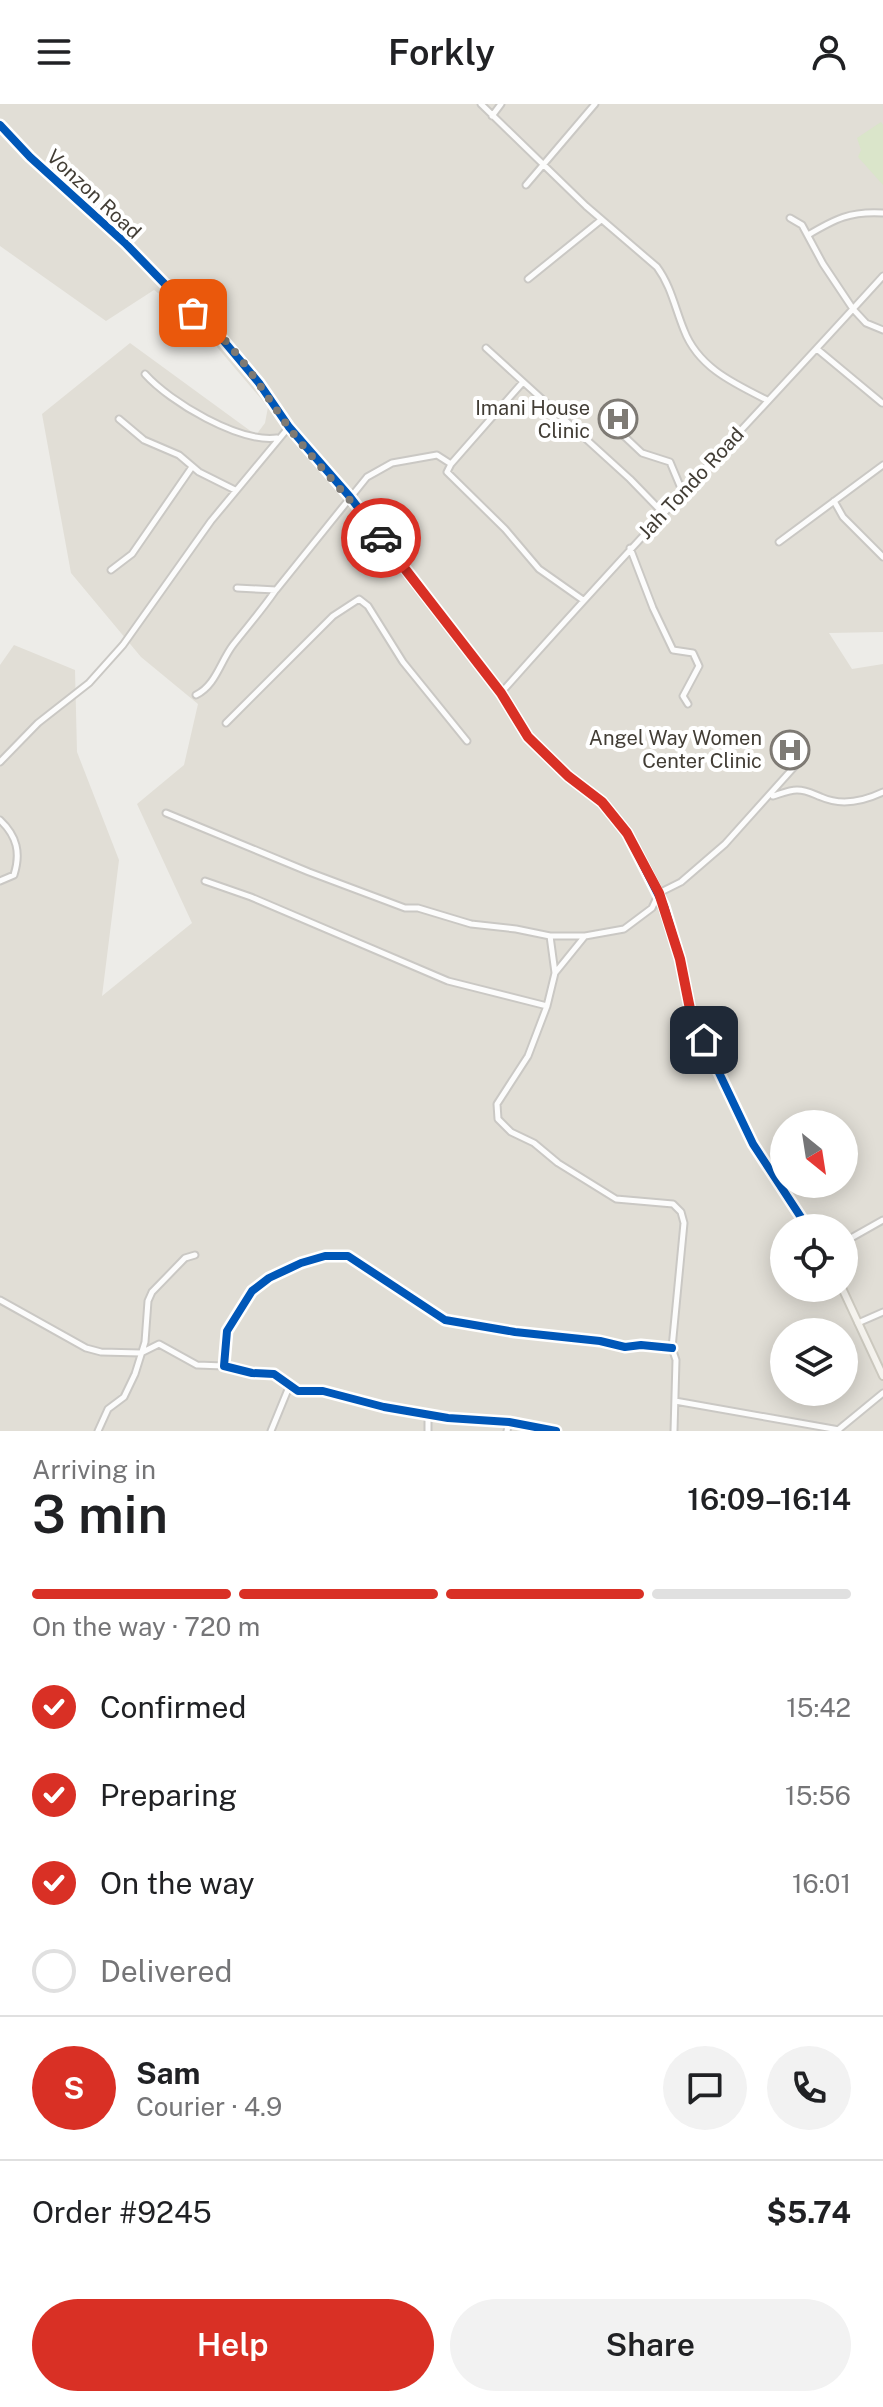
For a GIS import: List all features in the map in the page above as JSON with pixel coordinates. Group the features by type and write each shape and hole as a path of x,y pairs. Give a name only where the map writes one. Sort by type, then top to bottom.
{"street":[{"path":"481,104 601,220 657,267 665,279 685,333 701,360 767,400"},
{"path":"492,116 501,104"},
{"path":"526,185 595,104"},
{"name":"Vonzon Road","path":"0,125 30,157 125,243 193,313 207,321 259,383 289,427 350,497 501,693 528,737 568,776 602,802 627,833 659,893 680,959 691,1014 753,1144 799,1214"},
{"path":"808,235 841,216 863,212 883,213"},
{"path":"790,218 802,225 853,309 866,323 883,330"},
{"path":"528,279 601,220"},
{"name":"Jah Tondo Road","path":"501,693 630,548 708,469 767,400 883,276"},
{"path":"486,348 663,513"},
{"path":"817,349 883,401"},
{"path":"145,374 163,392 213,422 261,440 278,437"},
{"path":"523,382 447,472 505,529 539,569 583,600"},
{"path":"119,419 144,440 179,455 192,467 235,490"},
{"path":"0,762 38,723 89,683 123,645 235,490 289,427"},
{"path":"624,436 642,453 670,462 683,493"},
{"path":"196,695 204,691 232,646 367,477 392,463 437,455 451,464"},
{"path":"779,542 883,465"},
{"path":"111,570 132,554 192,467"},
{"path":"834,501 843,517 883,557"},
{"path":"630,548 673,650 693,653 699,666 683,696 688,704"},
{"path":"237,588 276,590"},
{"path":"226,723 333,616 359,599 368,606 403,662 467,741"},
{"path":"166,813 382,901 471,924 550,936 585,936 624,929 652,908 659,893 681,882 725,844 804,756"},
{"path":"770,797 795,789 839,802 883,792"},
{"path":"0,820 11,831 17,847 14,875 0,881"},
{"path":"205,881 251,897 448,981 547,1006"},
{"path":"550,936 555,973 547,1006 528,1056 497,1104 498,1119 511,1132 534,1143 558,1163 616,1199 673,1204 681,1212 684,1223 672,1348 676,1360 674,1431"},
{"path":"555,973 585,936"},
{"path":"858,1234 883,1220"},
{"path":"98,1431 108,1409 124,1397 135,1374 152,1292 185,1258 195,1255"},
{"path":"224,1366 227,1331 252,1291 269,1278 325,1256 348,1256 445,1320 625,1347 672,1348"},
{"path":"0,1300 86,1348 101,1352 141,1353 159,1344 197,1365 274,1374 289,1387 428,1414 509,1422 556,1431"},
{"path":"858,1323 883,1312"},
{"path":"858,1325 883,1376"},
{"path":"271,1431 289,1387"},
{"path":"675,1401 838,1430 883,1393"},
{"path":"428,1414 428,1431"},
{"path":"507,1431 509,1422"}],"shaded area":[{"path":"0,104 883,104 883,632 829,633 852,669 883,664 883,1431 0,1431 0,665 14,645 75,670 77,752 119,860 102,996 192,923 137,804 184,765 198,704 141,657 71,573 42,414 130,343 256,435 265,423 268,407 194,320 154,290 106,321 0,246"}],"green space":[{"path":"881,122 883,185 858,157 861,150 857,138"}],"cycle path":[{"path":"0,125 30,157 125,243 193,313 207,321 259,383 289,427 350,497 501,693 528,737 568,776 602,802 627,833 664,906 680,959 691,1014 753,1144 799,1214"},
{"path":"556,1431 509,1422 448,1418 384,1407 323,1391 298,1391 274,1374 252,1373 224,1366 227,1331 252,1291 269,1278 325,1256 348,1256 445,1320 625,1347 672,1348"}],"way so far":[{"path":"193,313 207,321 259,383 289,427 381,538"}],"place":[{"name":"Imani House Clinic","path":"618,419"},
{"name":"Angel Way Women Center Clinic","path":"790,750"}],"route":[{"path":"381,538 501,693 528,737 568,776 602,802 627,833 664,906 680,959 691,1014 704,1040"}]}
